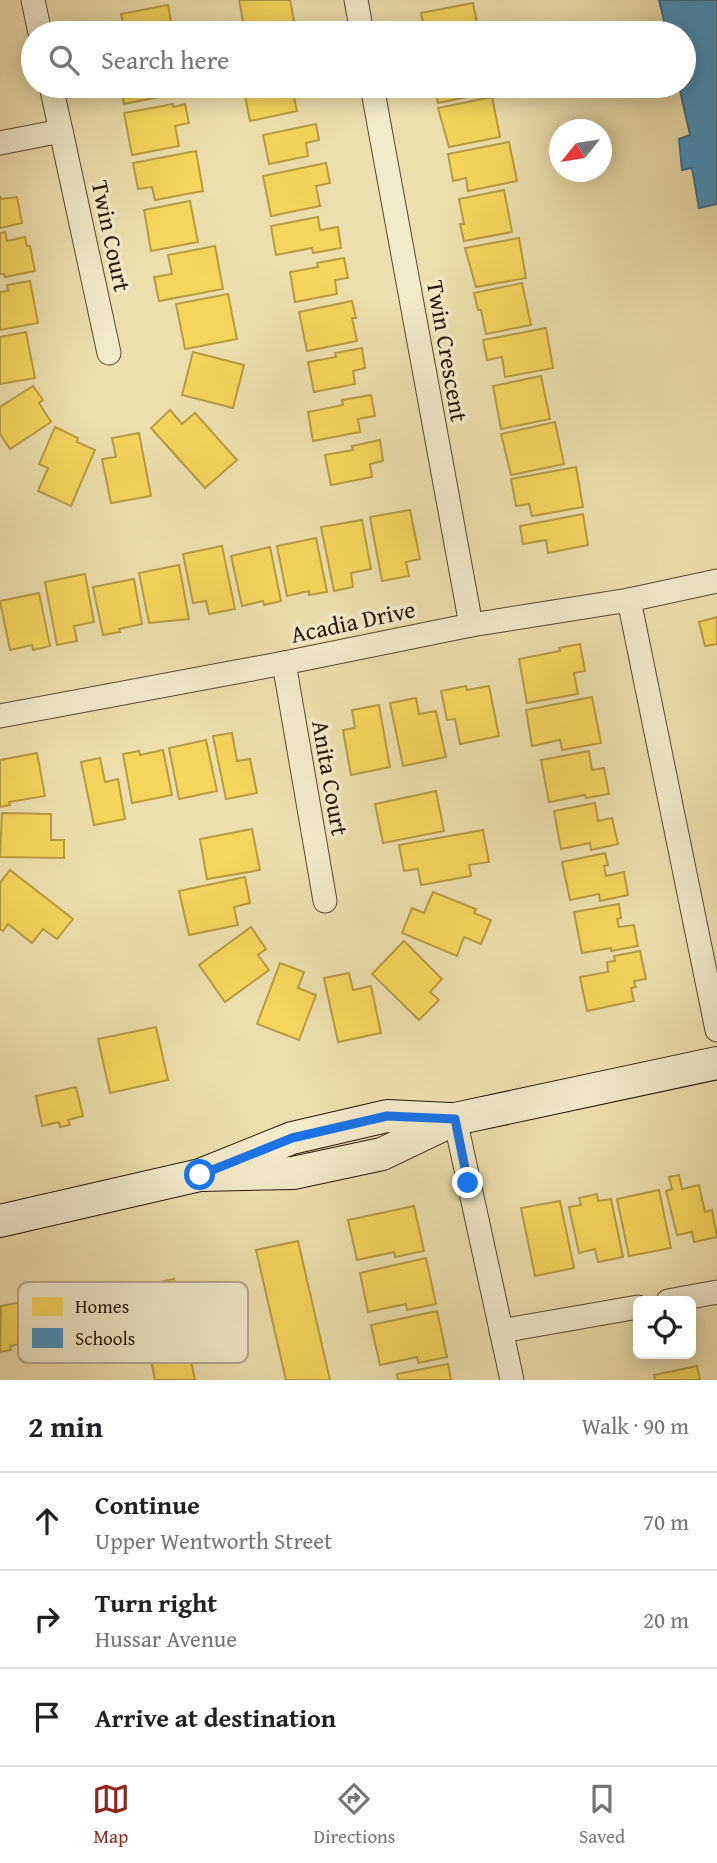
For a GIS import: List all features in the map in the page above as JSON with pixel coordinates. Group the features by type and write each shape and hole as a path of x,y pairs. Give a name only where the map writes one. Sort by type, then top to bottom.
{"main road":[{"path":"0,1221 200,1175 292,1138 387,1116 455,1119 717,1063"}],"street":[{"path":"33,0 37,21"},
{"path":"356,0 360,21"},
{"path":"0,142 61,131 54,98"},
{"name":"Twin Crescent","path":"374,98 471,625"},
{"name":"Twin Court","path":"61,131 109,353"},
{"name":"Acadia Drive","path":"0,716 471,625 629,600 717,581"},
{"path":"629,600 717,1030"},
{"name":"Anita Court","path":"284,663 325,901"},
{"path":"455,1119 512,1380"},
{"path":"695,1296 717,1292"},
{"path":"501,1331 633,1308"}],"building: Homes":[{"path":"239,0 290,0 294,21 243,21"},
{"path":"473,3 477,21 423,21 421,13"},
{"path":"168,5 171,21 123,21 121,14"},
{"path":"123,98 154,98 124,104"},
{"path":"245,98 294,98 297,111 250,121"},
{"path":"437,98 462,98 438,103"},
{"path":"492,98 500,137 449,147 438,108"},
{"path":"173,104 173,107 185,104 189,123 175,126 179,146 132,155 124,113"},
{"path":"316,124 319,140 306,143 308,156 269,164 263,135"},
{"path":"509,142 517,181 468,191 466,178 453,181 448,154"},
{"path":"196,151 203,191 155,200 152,187 138,189 133,163"},
{"path":"326,163 330,183 316,186 320,206 271,216 263,176"},
{"path":"504,190 512,232 464,241 459,199"},
{"path":"0,196 1,199 17,197 22,223 0,228"},
{"path":"190,201 198,242 151,251 144,210"},
{"path":"318,217 320,230 338,227 341,248 313,253 312,248 276,255 271,226"},
{"path":"5,232 7,241 25,237 27,246 30,246 35,271 5,277 0,274 0,233"},
{"path":"519,238 526,278 476,287 465,248"},
{"path":"215,246 223,289 159,301 154,277 172,274 168,255"},
{"path":"344,258 348,278 335,280 337,294 295,302 290,272 318,267 317,263"},
{"path":"30,281 38,323 0,330 0,292 8,291 7,285"},
{"path":"522,283 531,325 486,334 474,293"},
{"path":"228,294 237,339 185,349 176,304"},
{"path":"352,301 356,318 352,318 357,341 307,351 299,312"},
{"path":"546,328 553,368 505,377 502,357 487,360 483,340"},
{"path":"26,332 35,378 0,384 0,337"},
{"path":"362,348 365,368 353,371 355,384 314,392 308,362 336,357 335,353"},
{"path":"193,352 244,365 233,408 182,395"},
{"path":"541,376 550,419 501,429 493,386"},
{"path":"33,386 43,400 39,403 51,422 10,449 0,434 0,407"},
{"path":"371,395 375,416 358,419 360,432 313,441 308,412 343,405 342,400"},
{"path":"170,410 182,424 195,413 237,460 205,488 151,428"},
{"path":"555,422 564,464 511,475 501,434"},
{"path":"55,427 95,450 71,506 38,491 48,468 39,464"},
{"path":"139,433 151,496 111,503 102,459 116,457 112,438"},
{"path":"380,440 383,461 370,464 372,477 331,485 325,455 353,450 352,446"},
{"path":"576,467 583,507 532,516 529,504 516,506 511,479"},
{"path":"410,510 420,559 406,562 409,576 382,581 370,517"},
{"path":"583,514 588,545 548,553 546,540 523,544 520,526"},
{"path":"362,520 371,569 351,573 353,587 334,591 321,527"},
{"path":"316,538 327,592 309,595 309,591 287,596 277,546"},
{"path":"222,546 235,609 209,614 206,601 193,603 183,554"},
{"path":"270,547 281,601 264,605 263,601 242,606 231,556"},
{"path":"179,565 189,619 149,623 139,573"},
{"path":"85,574 94,622 74,626 77,641 57,645 45,582"},
{"path":"134,579 142,624 103,635 93,587"},
{"path":"39,593 50,646 33,650 32,645 10,650 0,601"},
{"path":"717,617 717,644 705,646 699,622"},
{"path":"580,644 585,671 574,673 578,694 527,703 519,659"},
{"path":"466,686 467,690 489,686 499,736 460,744 455,719 447,720 441,691"},
{"path":"592,697 601,743 562,750 560,740 532,746 526,710"},
{"path":"416,698 419,714 436,711 446,757 403,766 390,703"},
{"path":"379,705 390,767 351,775 343,730 355,728 352,710"},
{"path":"232,733 237,761 250,759 257,793 226,799 213,736"},
{"path":"206,740 217,791 179,799 169,748"},
{"path":"163,750 172,795 132,803 123,754 139,751 140,755"},
{"path":"589,751 592,770 604,768 609,794 586,798 585,795 549,802 541,760"},
{"path":"37,753 45,796 9,802 10,805 0,807 0,760"},
{"path":"100,758 105,782 118,779 125,819 94,825 81,762"},
{"path":"436,791 444,831 383,843 375,804"},
{"path":"595,803 598,821 612,818 618,844 591,850 590,843 561,849 554,811"},
{"path":"2,813 51,814 51,840 64,840 64,858 0,857"},
{"path":"252,829 260,870 207,879 200,839"},
{"path":"483,830 489,862 469,865 471,876 421,885 418,869 404,871 399,845"},
{"path":"605,853 608,865 604,866 606,876 624,872 628,895 600,901 599,894 570,900 562,862"},
{"path":"10,870 73,919 57,939 43,929 32,943 8,924 3,931 0,929 0,883"},
{"path":"245,877 250,903 234,907 238,925 189,935 179,891"},
{"path":"433,892 476,909 474,913 491,920 481,944 464,937 457,956 402,933 412,908 424,913"},
{"path":"619,904 619,927 634,925 638,946 582,953 574,912"},
{"path":"251,927 266,949 258,955 269,970 225,1002 199,965"},
{"path":"404,941 442,979 430,992 439,1000 419,1020 372,974"},
{"path":"640,951 646,979 634,981 636,987 631,988 634,1001 587,1011 580,977 608,972 607,962 615,961 614,956"},
{"path":"280,963 304,972 298,988 316,995 299,1040 257,1024"},
{"path":"349,973 353,990 371,986 381,1033 338,1042 324,978"},
{"path":"156,1027 168,1080 110,1093 98,1039"},
{"path":"76,1087 83,1116 68,1120 70,1125 60,1127 59,1122 42,1126 36,1096"},
{"path":"679,1175 682,1189 699,1185 705,1212 712,1210 717,1237 694,1242 692,1232 677,1235 666,1191 672,1189 669,1177"},
{"path":"659,1190 671,1248 629,1256 617,1199"},
{"path":"597,1194 598,1201 611,1199 623,1257 598,1262 595,1249 579,1253 569,1207 581,1205 579,1198"},
{"path":"560,1201 574,1268 535,1276 521,1208"},
{"path":"414,1206 424,1251 395,1257 394,1252 357,1260 348,1220"},
{"path":"298,1241 330,1380 286,1380 256,1250"},
{"path":"426,1258 436,1304 407,1310 406,1304 368,1312 360,1273"},
{"path":"18,1303 18,1344 10,1346 11,1350 0,1352 1,1306"},
{"path":"437,1311 447,1357 418,1363 417,1357 380,1365 371,1325"},
{"path":"152,1363 191,1363 195,1380 155,1380"},
{"path":"448,1364 451,1380 398,1380 397,1374"},
{"path":"697,1366 700,1380 655,1380 654,1375"}],"building: Schools":[{"path":"659,0 717,0 717,204 699,208 692,168 682,170 679,139 690,135 682,98 696,98 696,21 664,21"}],"route":[{"path":"200,1175 292,1138 387,1116 455,1119 468,1183"}]}
